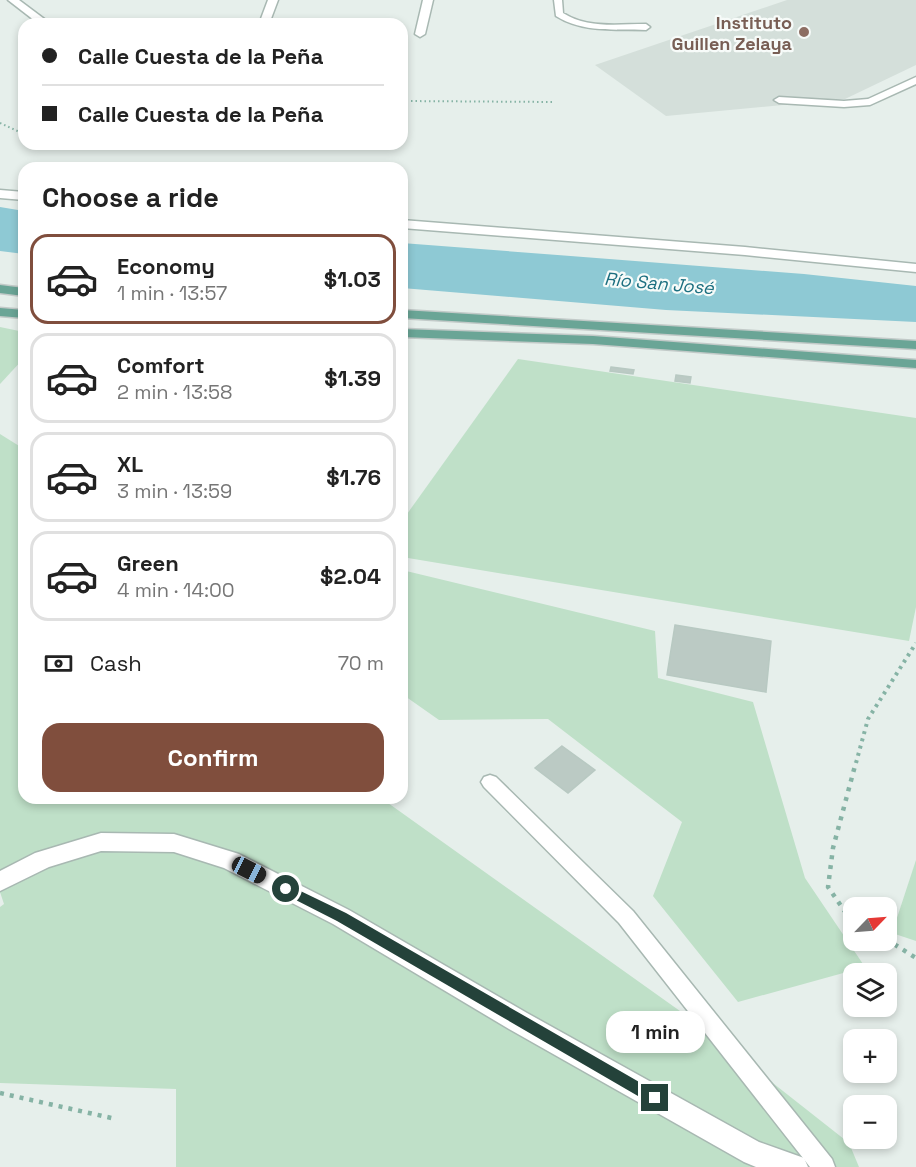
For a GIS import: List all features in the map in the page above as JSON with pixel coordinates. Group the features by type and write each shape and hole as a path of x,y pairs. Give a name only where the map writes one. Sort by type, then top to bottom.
{"main road":[{"path":"0,289 18,291"},
{"path":"0,312 18,314"},
{"path":"408,314 916,345"},
{"path":"408,333 592,340 916,364"}],"street":[{"path":"13,0 38,18"},
{"path":"266,18 273,0"},
{"path":"420,34 428,0"},
{"path":"0,194 18,196"},
{"path":"408,224 745,251 916,268"},
{"path":"0,882 43,860 101,842 174,843 231,861 341,917 518,1021 753,1153 795,1167"}],"lane":[{"path":"558,0 559,14 580,25 646,27"},
{"path":"779,100 824,104 870,102 916,80"},
{"path":"490,782 626,917 824,1167"}],"path":[{"path":"408,101 553,102"},
{"path":"0,123 18,131"},
{"path":"843,909 828,887 833,849 868,719 916,643"},
{"path":"897,946 916,958"},
{"path":"0,1093 116,1119"}],"shaded area":[{"name":"Instituto Guillen Zelaya","path":"787,0 916,0 916,65 845,99 666,116 595,65"}],"green space":[{"path":"0,327 18,331 18,364 0,384"},
{"path":"518,359 916,418 916,607 909,641 408,558 408,513"},
{"path":"0,434 18,445 18,804 389,804 694,1021 843,1138 843,1149 852,1149 859,1167 176,1167 176,1089 0,1083 0,907 4,904 0,892"},
{"path":"408,571 655,631 658,678 753,702 805,878 843,934 843,951 854,951 862,963 843,963 843,973 738,1002 653,896 682,822 548,719 439,720 408,698"},
{"path":"916,860 916,941 897,935 897,918"}],"water":[{"path":"0,207 18,210 18,253 0,251"},
{"name":"Río San José","path":"408,243 804,274 916,286 916,322 666,310 408,288"}],"building":[{"path":"611,367 634,370 633,374 610,371"},
{"path":"676,375 691,377 690,383 675,381"},
{"path":"675,625 771,641 766,692 667,675"},
{"path":"562,746 595,770 568,793 535,768"}],"place":[{"name":"Instituto Guillen Zelaya","path":"804,32"}],"route":[{"path":"286,889 341,917 655,1098"}]}
